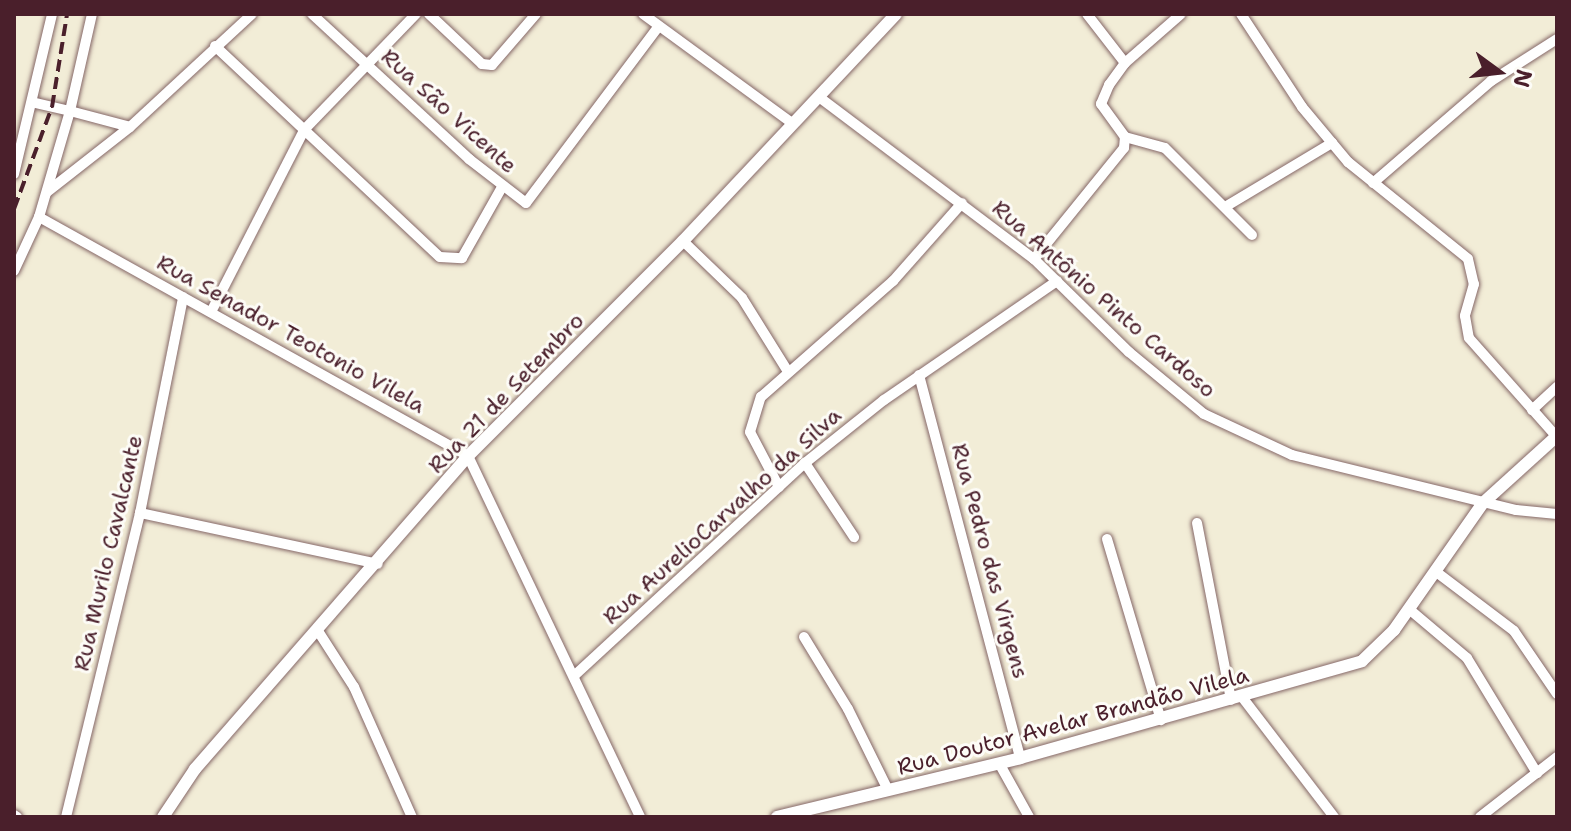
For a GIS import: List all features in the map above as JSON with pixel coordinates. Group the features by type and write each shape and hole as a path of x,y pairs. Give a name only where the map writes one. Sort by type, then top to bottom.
{"street":[{"path":"14,174 17,152 34,103 52,14"},
{"path":"14,271 47,192 70,111 92,14"},
{"path":"47,192 130,127 252,14"},
{"name":"Rua São Vicente","path":"312,14 502,187 526,203 659,26"},
{"path":"211,312 304,130 416,14"},
{"path":"429,14 482,64 499,61 536,14"},
{"path":"643,14 792,123"},
{"name":"Rua 21 de Setembro","path":"163,817 195,769 378,564 468,456 683,241 896,14"},
{"path":"1087,14 1125,63"},
{"path":"1181,14 1125,63 1101,104 1125,137 1165,148 1252,235"},
{"path":"1241,14 1332,143 1373,183 1468,259 1474,284 1465,316 1469,338 1532,410 1555,442 1483,503 1409,609 1467,658 1537,773"},
{"path":"1373,183 1491,81 1557,39"},
{"path":"215,46 440,257 451,261 470,249 502,187"},
{"name":"Rua Antônio Pinto Cardoso","path":"819,97 1034,259 1165,385 1242,434 1303,458 1483,503 1557,514"},
{"path":"34,103 130,127"},
{"path":"1034,259 1119,158 1125,137"},
{"path":"1225,207 1332,143"},
{"path":"779,487 752,442 750,423 761,397 787,370 893,281 962,203"},
{"name":"Rua Senador Teotonio Vilela","path":"39,217 468,456"},
{"path":"683,241 742,298 787,370"},
{"name":"Rua AurelioCarvalho da Silva","path":"575,675 805,463 919,375 1057,281"},
{"name":"Rua Murilo Cavalcante","path":"66,817 140,513 183,297"},
{"name":"Rua Pedro das Virgens","path":"919,375 1020,758"},
{"path":"1532,410 1557,387"},
{"path":"468,456 640,817"},
{"path":"805,463 854,537"},
{"path":"140,513 378,564"},
{"path":"1197,523 1236,698 1334,817"},
{"path":"1107,539 1161,720"},
{"path":"1435,571 1514,631 1557,694"},
{"name":"Rua Doutor Avelar Brandão Vilela","path":"777,817 1020,758 1338,670 1374,651 1409,609"},
{"path":"318,631 354,687 412,817"},
{"path":"804,637 855,720 888,790"},
{"path":"1480,817 1557,757"},
{"path":"999,763 1029,817"}],"railway":[{"path":"14,209 52,107 67,14"}]}
